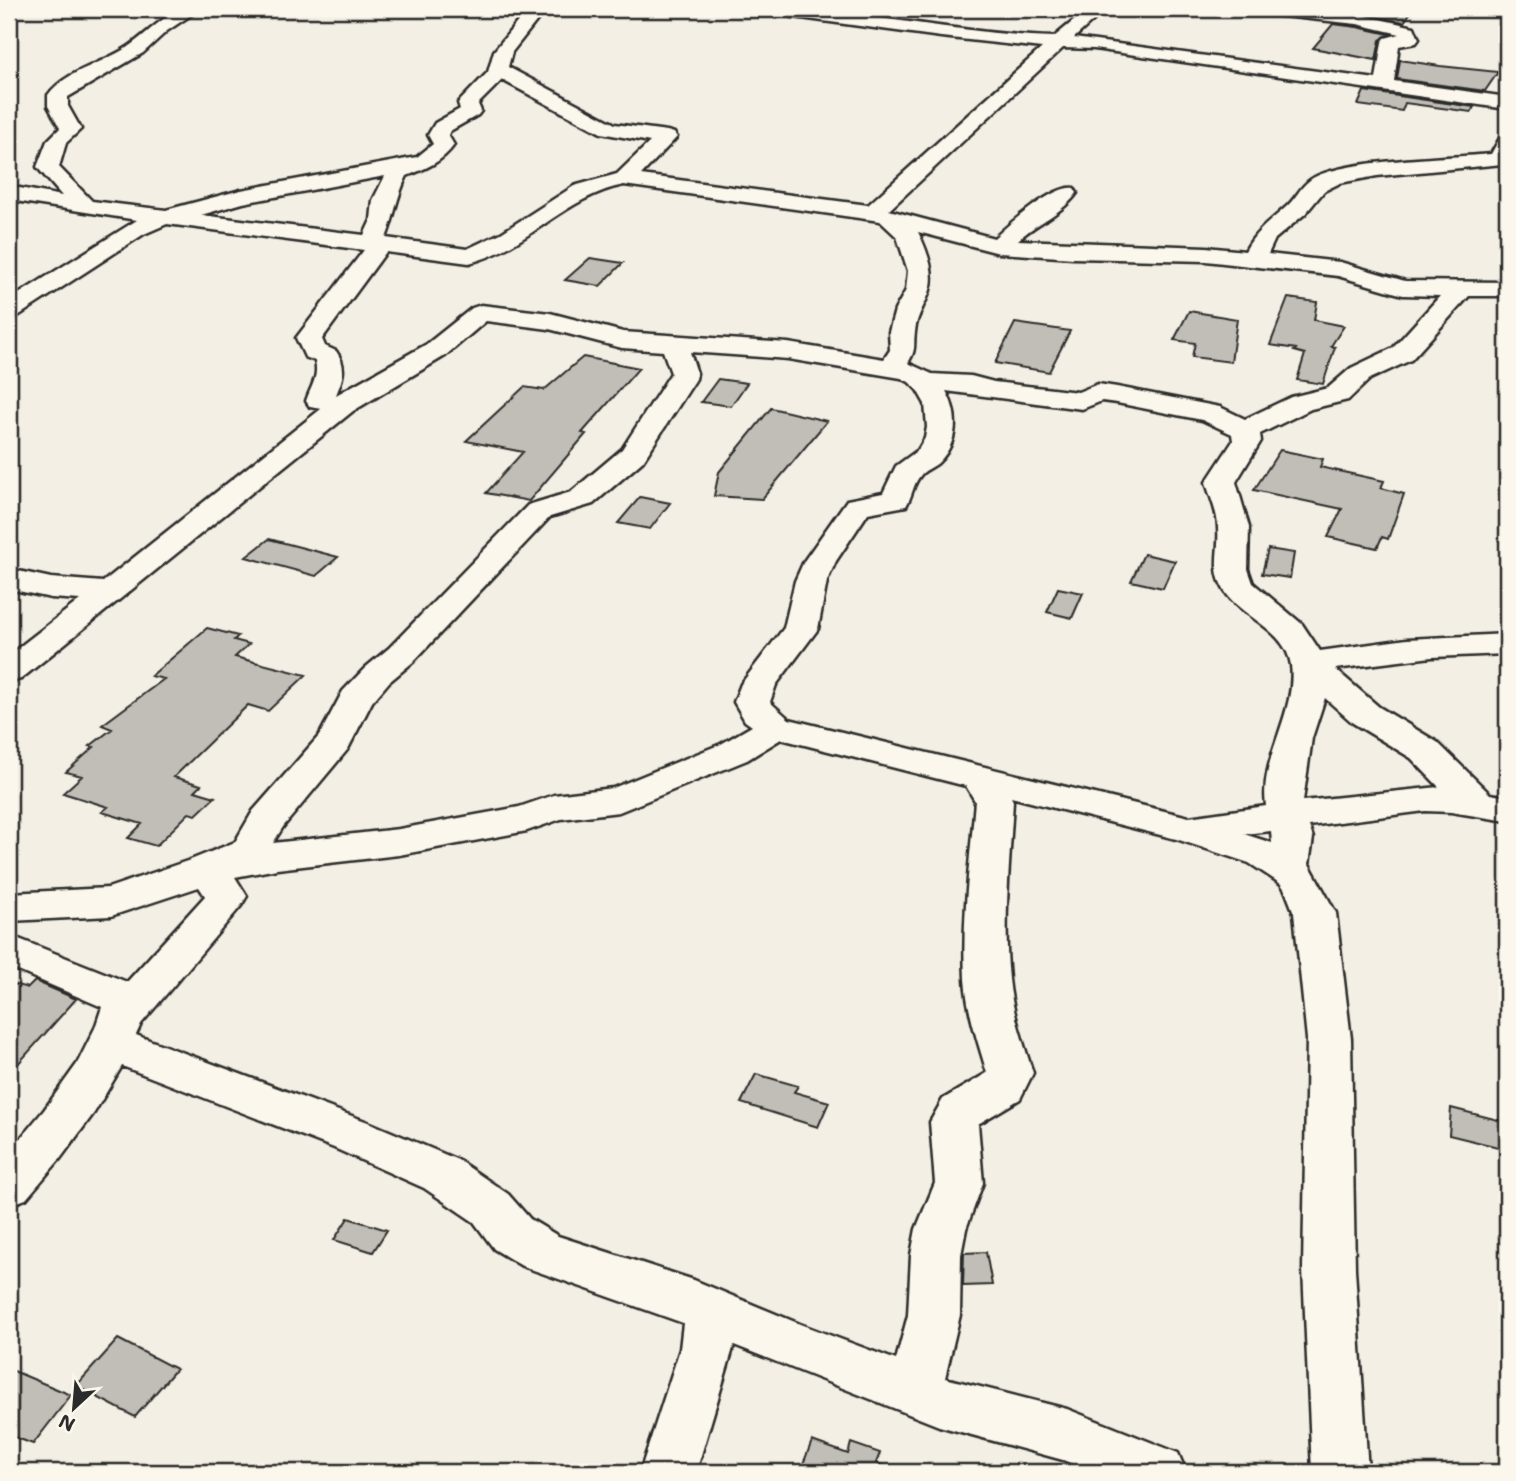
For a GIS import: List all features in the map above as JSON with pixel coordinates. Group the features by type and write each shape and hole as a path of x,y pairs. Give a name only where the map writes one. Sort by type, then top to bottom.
{"street":[{"path":"85,207 71,189 55,178 48,167 57,141 71,129 58,106 58,95 81,79 137,49 161,27 191,9"},
{"path":"343,405 320,401 331,380 331,369 327,356 314,351 309,338 332,313 376,244 384,200 398,172 424,162 444,145 438,135 442,127 471,111 468,103 498,74 503,51 537,9"},
{"path":"771,9 941,32 1094,44 1507,103"},
{"path":"881,214 897,188 1098,9"},
{"path":"1262,9 1324,12 1408,31 1410,39 1391,42 1384,85"},
{"path":"498,68 525,86 608,129 635,135 667,137 624,179"},
{"path":"1254,258 1264,236 1275,224 1300,207 1321,183 1373,171 1496,160 1504,156 1507,142"},
{"path":"9,312 136,229 164,217 241,197 424,162"},
{"path":"9,194 85,207 469,256 495,248 590,185 624,179 810,202 881,214 999,246 1073,251 1178,252 1254,258 1340,269 1403,288 1507,289"},
{"path":"810,202 865,196 897,188"},
{"path":"999,246 1025,221 1048,208 1066,192"},
{"path":"881,214 908,234 920,271 918,290 902,332 903,350 891,370"},
{"path":"1245,430 1301,403 1338,394 1348,379 1400,355 1412,345 1441,307 1462,289"},
{"path":"9,672 343,405 436,350 481,313 550,321 622,340 809,354 920,375 927,382 941,408 940,436 935,447 925,461 907,471 895,500 858,506 820,561 811,581 801,629 755,691 752,702 758,713 776,727 1187,829 1263,854 1288,868 1306,890 1315,913 1329,1039 1329,1269 1340,1472"},
{"path":"9,907 111,902 207,869 249,850 267,820 335,741 356,699 539,511 582,498 633,456 665,402 683,379 684,373 674,344"},
{"path":"927,382 971,384 992,390 1082,401 1098,392 1210,413 1245,430"},
{"path":"1245,430 1247,441 1221,481 1234,527 1234,578 1238,587 1290,631 1301,646 1308,664 1308,696 1294,738 1284,791 1293,838 1288,868"},
{"path":"9,579 51,589 111,593"},
{"path":"1308,664 1413,648 1507,644"},
{"path":"1308,664 1366,715 1424,750 1493,807"},
{"path":"207,869 277,856 399,842 527,818 554,807 619,800 734,752 776,727"},
{"path":"914,1392 934,1315 936,1255 941,1229 959,1183 954,1122 960,1112 1004,1086 1010,1073 994,1020 988,980 986,912 994,809 992,797 980,778"},
{"path":"1187,829 1403,801 1451,800 1493,807"},
{"path":"9,1185 41,1149 151,982 200,932 227,896 207,869"},
{"path":"9,950 120,997 125,1004 117,1030"},
{"path":"117,1030 441,1174 491,1208 512,1234 540,1251 711,1310 781,1341 939,1401 1067,1435 1158,1472"},
{"path":"668,1472 707,1349 711,1310"}],"building":[{"path":"1413,9 1404,22 1344,11"},
{"path":"1333,24 1389,34 1380,40 1376,60 1313,48"},
{"path":"1400,60 1498,72 1485,91 1397,79"},
{"path":"1364,91 1474,107 1471,112 1405,103 1402,111 1358,105"},
{"path":"590,258 623,263 600,286 565,280"},
{"path":"1288,298 1317,302 1314,320 1344,326 1331,346 1335,347 1323,384 1297,380 1305,354 1294,351 1296,349 1270,345"},
{"path":"1189,311 1237,319 1231,362 1192,357 1195,343 1174,340"},
{"path":"1015,323 1070,331 1049,372 995,363"},
{"path":"583,357 639,368 582,433 586,434 529,501 486,493 523,452 466,441 524,387 544,390"},
{"path":"718,379 747,383 731,406 701,402"},
{"path":"771,408 827,421 762,499 714,496 719,472"},
{"path":"1280,450 1323,459 1320,467 1384,481 1381,488 1404,494 1388,539 1382,537 1377,548 1328,537 1342,509 1254,490"},
{"path":"640,497 670,503 650,529 618,523"},
{"path":"269,539 338,557 316,576 246,557"},
{"path":"1268,549 1294,553 1290,578 1262,574"},
{"path":"1144,554 1175,561 1163,588 1131,581"},
{"path":"1058,588 1083,593 1072,618 1047,612"},
{"path":"207,628 238,636 234,640 249,644 235,657 306,675 268,711 248,705 174,777 201,785 195,791 215,797 196,815 189,813 156,846 128,838 142,824 102,812 108,807 63,793 82,776 66,772 94,747 90,746 112,729 102,725 164,679 151,676"},
{"path":"35,981 76,999 9,1074 9,983 28,988"},
{"path":"756,1074 798,1086 794,1092 829,1102 818,1127 741,1103"},
{"path":"1451,1108 1502,1121 1502,1148 1449,1135"},
{"path":"348,1218 387,1230 373,1252 334,1240"},
{"path":"986,1252 992,1285 963,1286 964,1253"},
{"path":"118,1339 176,1369 135,1417 76,1386"},
{"path":"9,1369 71,1395 33,1444 9,1435"},
{"path":"812,1441 848,1454 851,1443 880,1453 876,1463 890,1468 890,1472 800,1472"}]}
